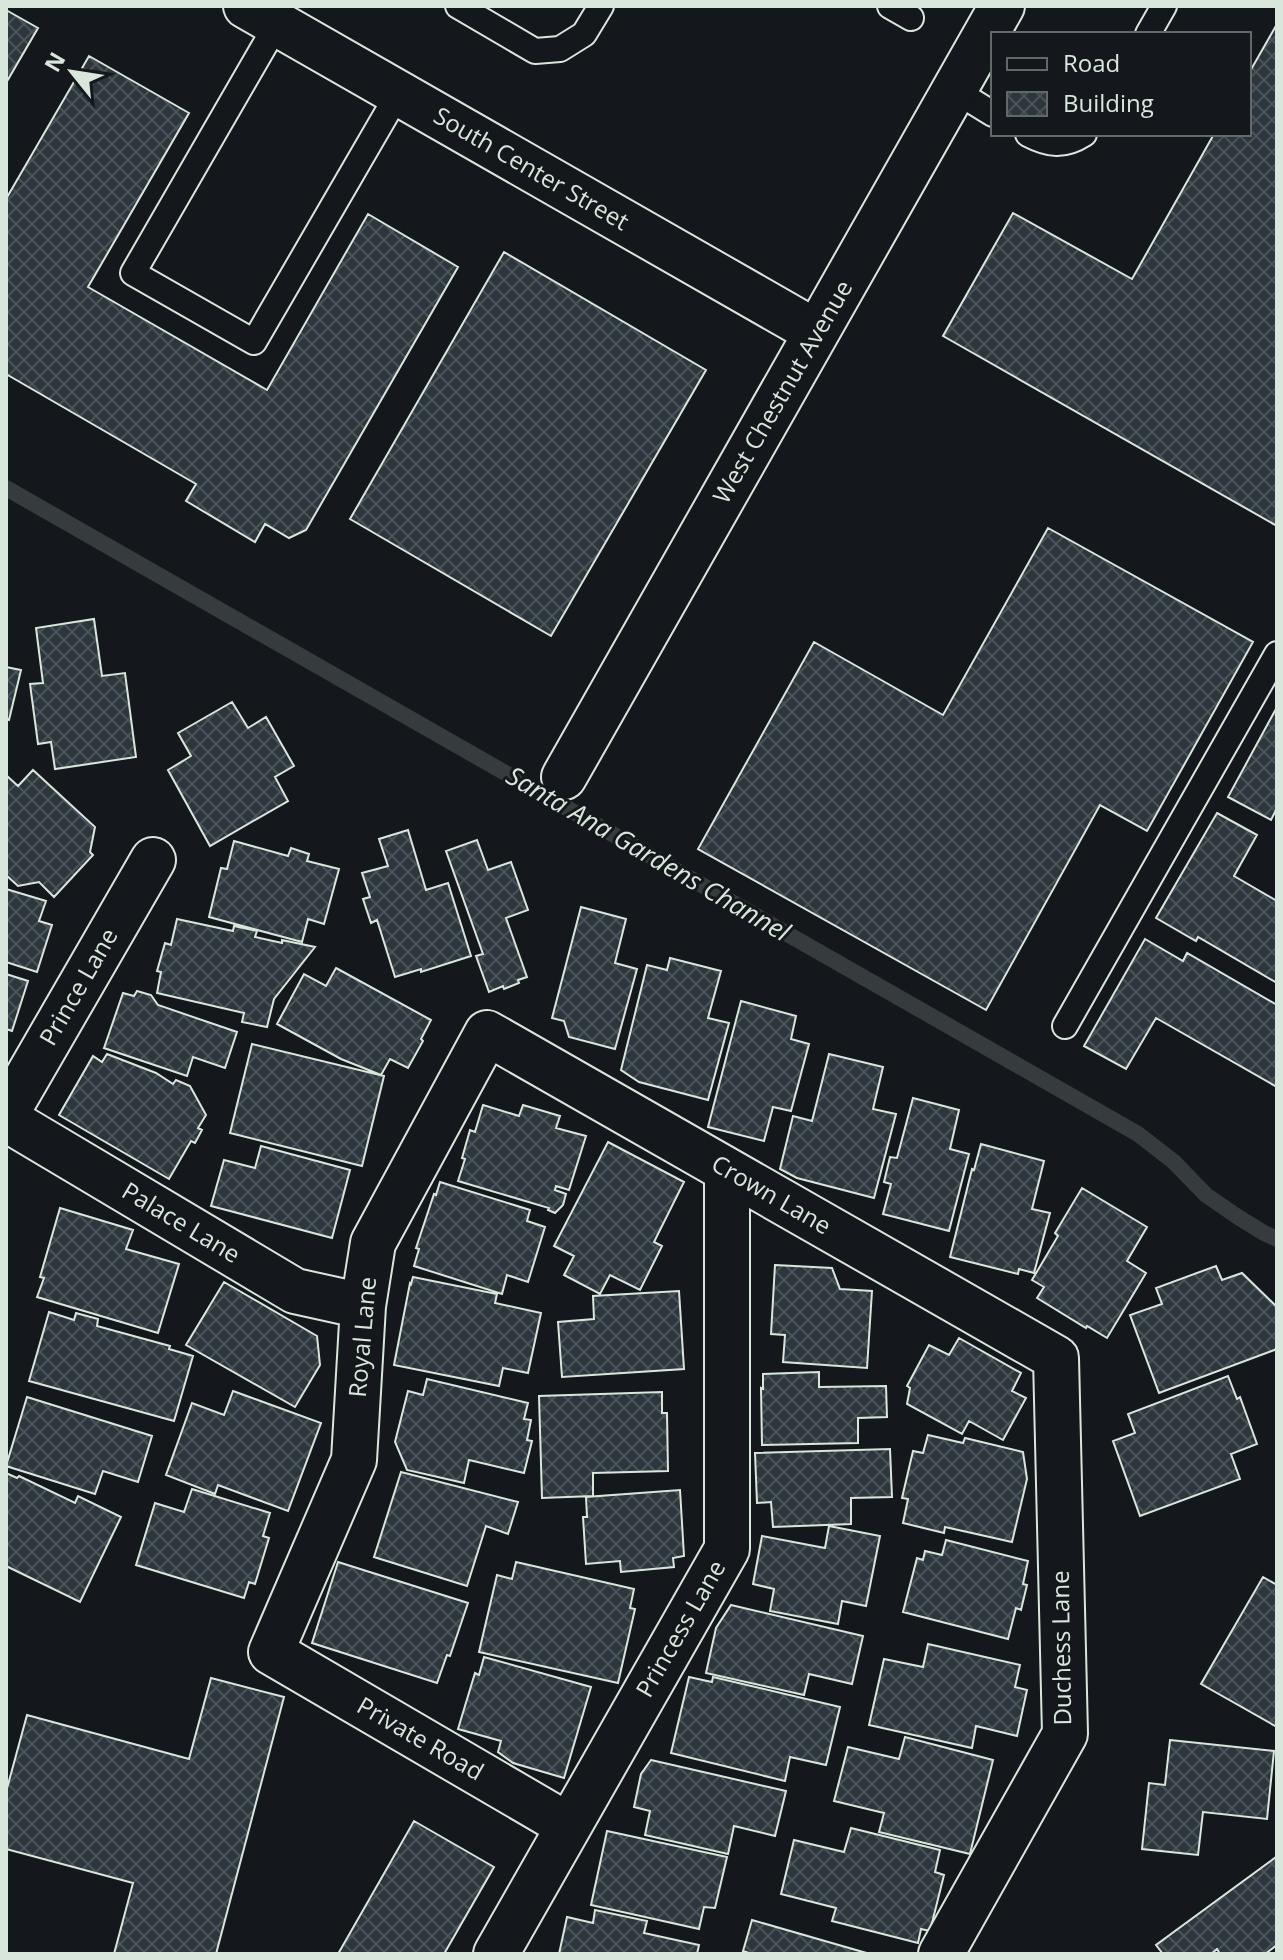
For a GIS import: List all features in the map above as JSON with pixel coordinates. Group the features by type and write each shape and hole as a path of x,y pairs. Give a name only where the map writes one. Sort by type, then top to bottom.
{"street":[{"name":"West Chestnut Avenue","path":"564,777 1002,6"},
{"name":"South Center Street","path":"261,15 816,332"},
{"name":"Prince Lane","path":"6,1116 153,860"},
{"name":"Crown Lane","path":"487,1033 1056,1358"},
{"name":"Royal Lane","path":"271,1652 354,1460 363,1306 373,1243 487,1033"},
{"name":"Palace Lane","path":"6,1116 295,1291 363,1306"},
{"name":"Princess Lane","path":"496,1954 727,1549 727,1170"},
{"name":"Duchess Lane","path":"941,1954 1065,1734 1056,1358"},
{"name":"Private Road","path":"271,1652 569,1826"}],"lane":[{"path":"458,6 535,51 560,49 584,34 601,6"},
{"path":"1149,32 1164,6"},
{"path":"261,15 133,273 254,342 398,94"},
{"path":"954,90 991,113"},
{"path":"1032,136 1060,145 1081,136"},
{"path":"1065,1026 1277,654"}],"building":[{"path":"6,10 38,28 6,83"},
{"path":"1277,24 1277,526 943,336 1013,213 1132,279 1213,136 1251,136 1251,70"},
{"path":"89,56 189,113 88,287 267,390 368,214 458,267 306,530 289,538 265,524 255,542 186,501 196,484 6,374 6,199"},
{"path":"504,252 706,370 551,636 350,519"},
{"path":"1048,528 1253,642 1147,831 1100,805 986,1010 698,849 814,642 943,715"},
{"path":"94,619 102,676 125,673 136,757 55,769 51,742 38,744 30,684 43,683 36,628"},
{"path":"6,667 21,670 9,720 6,719"},
{"path":"232,702 248,728 266,717 294,766 275,777 288,801 210,846 168,770 191,756 178,733"},
{"path":"1277,707 1277,808 1271,820 1228,797"},
{"path":"33,770 95,827 90,852 93,855 54,897 39,882 18,886 6,875 6,775 18,786"},
{"path":"1217,813 1257,835 1234,876 1277,901 1277,983 1198,937 1196,941 1156,918"},
{"path":"408,830 426,890 448,883 471,956 395,977 377,920 371,923 363,899 370,897 362,873 388,866 379,839"},
{"path":"477,840 488,870 511,862 528,910 506,918 527,977 504,989 503,986 489,992 476,956 483,954 446,851"},
{"path":"234,841 288,856 291,848 309,854 307,861 339,869 324,924 308,919 302,942 209,917 221,868 227,869"},
{"path":"6,889 46,901 39,921 52,925 37,972 6,962"},
{"path":"581,907 626,919 615,963 637,969 615,1049 569,1037 564,1021 552,1018"},
{"path":"177,919 233,931 234,926 257,931 255,937 315,947 274,999 267,1027 242,1022 244,1013 157,993 161,972 157,971 165,943 171,945"},
{"path":"1145,939 1183,961 1187,953 1277,1005 1277,1087 1156,1018 1126,1069 1084,1046"},
{"path":"670,958 721,971 708,1018 729,1023 708,1100 639,1082 621,1070 647,965 667,970"},
{"path":"336,968 431,1020 408,1068 390,1059 381,1075 341,1059 277,1024 304,974 326,986"},
{"path":"6,974 28,981 12,1031 6,1029"},
{"path":"137,991 151,995 158,1005 237,1032 225,1068 193,1057 187,1076 104,1048 123,993 134,996"},
{"path":"741,1001 796,1016 791,1039 809,1044 791,1111 773,1107 764,1141 708,1127"},
{"path":"252,1044 384,1076 362,1166 230,1133"},
{"path":"107,1054 156,1073 173,1084 176,1080 190,1086 206,1115 198,1128 202,1130 195,1143 191,1141 169,1179 59,1115 93,1056 102,1062"},
{"path":"829,1054 883,1067 873,1109 896,1114 874,1198 797,1178 780,1169 793,1116 812,1121"},
{"path":"913,1098 959,1110 950,1149 969,1154 949,1231 883,1214 891,1184 884,1182 890,1157 897,1158"},
{"path":"483,1105 519,1116 523,1105 560,1116 556,1128 586,1136 569,1190 556,1186 555,1190 566,1194 563,1205 555,1213 549,1208 458,1181 470,1130 475,1132"},
{"path":"608,1142 684,1182 654,1242 662,1246 640,1290 610,1275 600,1294 564,1275 574,1256 554,1246"},
{"path":"981,1144 1044,1161 1032,1209 1050,1213 1034,1273 1019,1269 1018,1274 950,1257"},
{"path":"261,1146 350,1170 332,1238 211,1206 224,1160 255,1168"},
{"path":"440,1182 530,1210 527,1221 545,1227 528,1282 507,1275 502,1294 414,1266 419,1249 416,1248"},
{"path":"1082,1188 1147,1227 1127,1261 1146,1273 1107,1338 1037,1298 1044,1287 1032,1280"},
{"path":"60,1208 133,1230 126,1249 179,1264 158,1333 37,1297"},
{"path":"775,1265 832,1268 840,1289 872,1291 867,1368 783,1362 785,1335 771,1334"},
{"path":"1216,1266 1222,1280 1242,1273 1276,1306 1277,1349 1159,1393 1130,1315 1162,1304 1156,1288"},
{"path":"413,1277 497,1294 495,1303 541,1313 528,1373 503,1368 499,1386 394,1365"},
{"path":"224,1282 317,1336 320,1365 295,1407 186,1345"},
{"path":"679,1291 684,1369 562,1377 558,1322 594,1319 593,1296"},
{"path":"49,1312 74,1320 76,1313 98,1319 97,1326 170,1346 169,1349 193,1356 174,1421 29,1381"},
{"path":"959,1338 1021,1373 1012,1391 1026,1398 1003,1440 969,1421 962,1434 907,1404 910,1388 907,1386 929,1345 949,1355"},
{"path":"819,1372 819,1387 886,1386 887,1417 858,1418 858,1443 762,1445 763,1374"},
{"path":"1228,1376 1237,1399 1240,1397 1257,1444 1231,1454 1240,1479 1140,1516 1113,1441 1135,1433 1128,1414"},
{"path":"427,1379 528,1403 524,1419 531,1420 527,1440 532,1441 524,1473 469,1460 464,1483 407,1470 395,1442 408,1391 423,1395"},
{"path":"233,1391 321,1423 288,1511 218,1485 215,1494 166,1475 192,1403 224,1415"},
{"path":"662,1392 662,1413 667,1413 668,1471 593,1473 593,1496 542,1498 539,1396"},
{"path":"27,1397 152,1436 138,1482 103,1471 95,1494 6,1466"},
{"path":"928,1435 963,1443 965,1438 1023,1452 1027,1479 1012,1542 945,1527 944,1533 903,1523 908,1499 902,1498 913,1451 923,1453"},
{"path":"890,1449 892,1497 851,1498 851,1524 773,1527 771,1502 757,1503 755,1453"},
{"path":"401,1472 518,1502 508,1534 486,1526 467,1586 374,1557"},
{"path":"6,1473 19,1476 75,1503 78,1496 121,1517 80,1602 6,1566"},
{"path":"192,1489 270,1513 263,1536 269,1538 255,1584 249,1582 244,1598 136,1565 155,1503 184,1512"},
{"path":"680,1490 684,1556 673,1558 674,1567 621,1572 620,1561 586,1564 583,1517 587,1517 586,1497"},
{"path":"829,1526 880,1536 866,1606 842,1601 838,1624 770,1611 774,1589 753,1584 762,1536 825,1548"},
{"path":"946,1540 1028,1561 1023,1584 1027,1585 1021,1610 1016,1608 1008,1639 903,1612 917,1558 923,1560 925,1551 942,1555"},
{"path":"338,1562 468,1603 437,1683 312,1643"},
{"path":"516,1562 634,1589 630,1608 635,1609 618,1683 479,1652 497,1575 512,1579"},
{"path":"1263,1577 1277,1585 1277,1727 1201,1684"},
{"path":"731,1605 863,1636 852,1684 809,1674 804,1695 706,1673 716,1628"},
{"path":"928,1644 1020,1665 1015,1687 1027,1690 1017,1736 976,1726 972,1748 869,1725 884,1659 923,1667"},
{"path":"484,1657 591,1687 564,1778 513,1763 498,1752 501,1741 458,1729 475,1673 479,1675"},
{"path":"689,1677 712,1682 713,1677 840,1707 826,1765 790,1757 785,1781 671,1753"},
{"path":"211,1678 284,1697 216,1954 114,1954 133,1883 6,1849 6,1792 27,1715 189,1759"},
{"path":"905,1737 993,1760 970,1854 879,1832 884,1813 834,1801 848,1747 899,1759"},
{"path":"1170,1740 1274,1751 1267,1819 1203,1812 1198,1855 1142,1849 1149,1783 1165,1785"},
{"path":"651,1760 786,1791 775,1836 734,1826 728,1854 645,1835 650,1811 634,1807 641,1774"},
{"path":"414,1821 494,1867 444,1954 338,1954"},
{"path":"851,1828 940,1850 935,1872 944,1875 930,1931 921,1929 918,1943 832,1921 836,1908 781,1894 794,1840 844,1852"},
{"path":"607,1831 727,1857 715,1908 704,1907 699,1929 591,1905"},
{"path":"1276,1857 1277,1945 1265,1954 1220,1954 1217,1949 1211,1954 1163,1954 1156,1945"},
{"path":"595,1910 647,1921 644,1933 699,1945 697,1954 559,1954 567,1917 593,1923"},
{"path":"752,1920 870,1954 749,1954 743,1951"}],"waterway":[{"name":"Santa Ana Gardens Channel","path":"6,488 1138,1134 1174,1162 1206,1195 1277,1239"}]}
